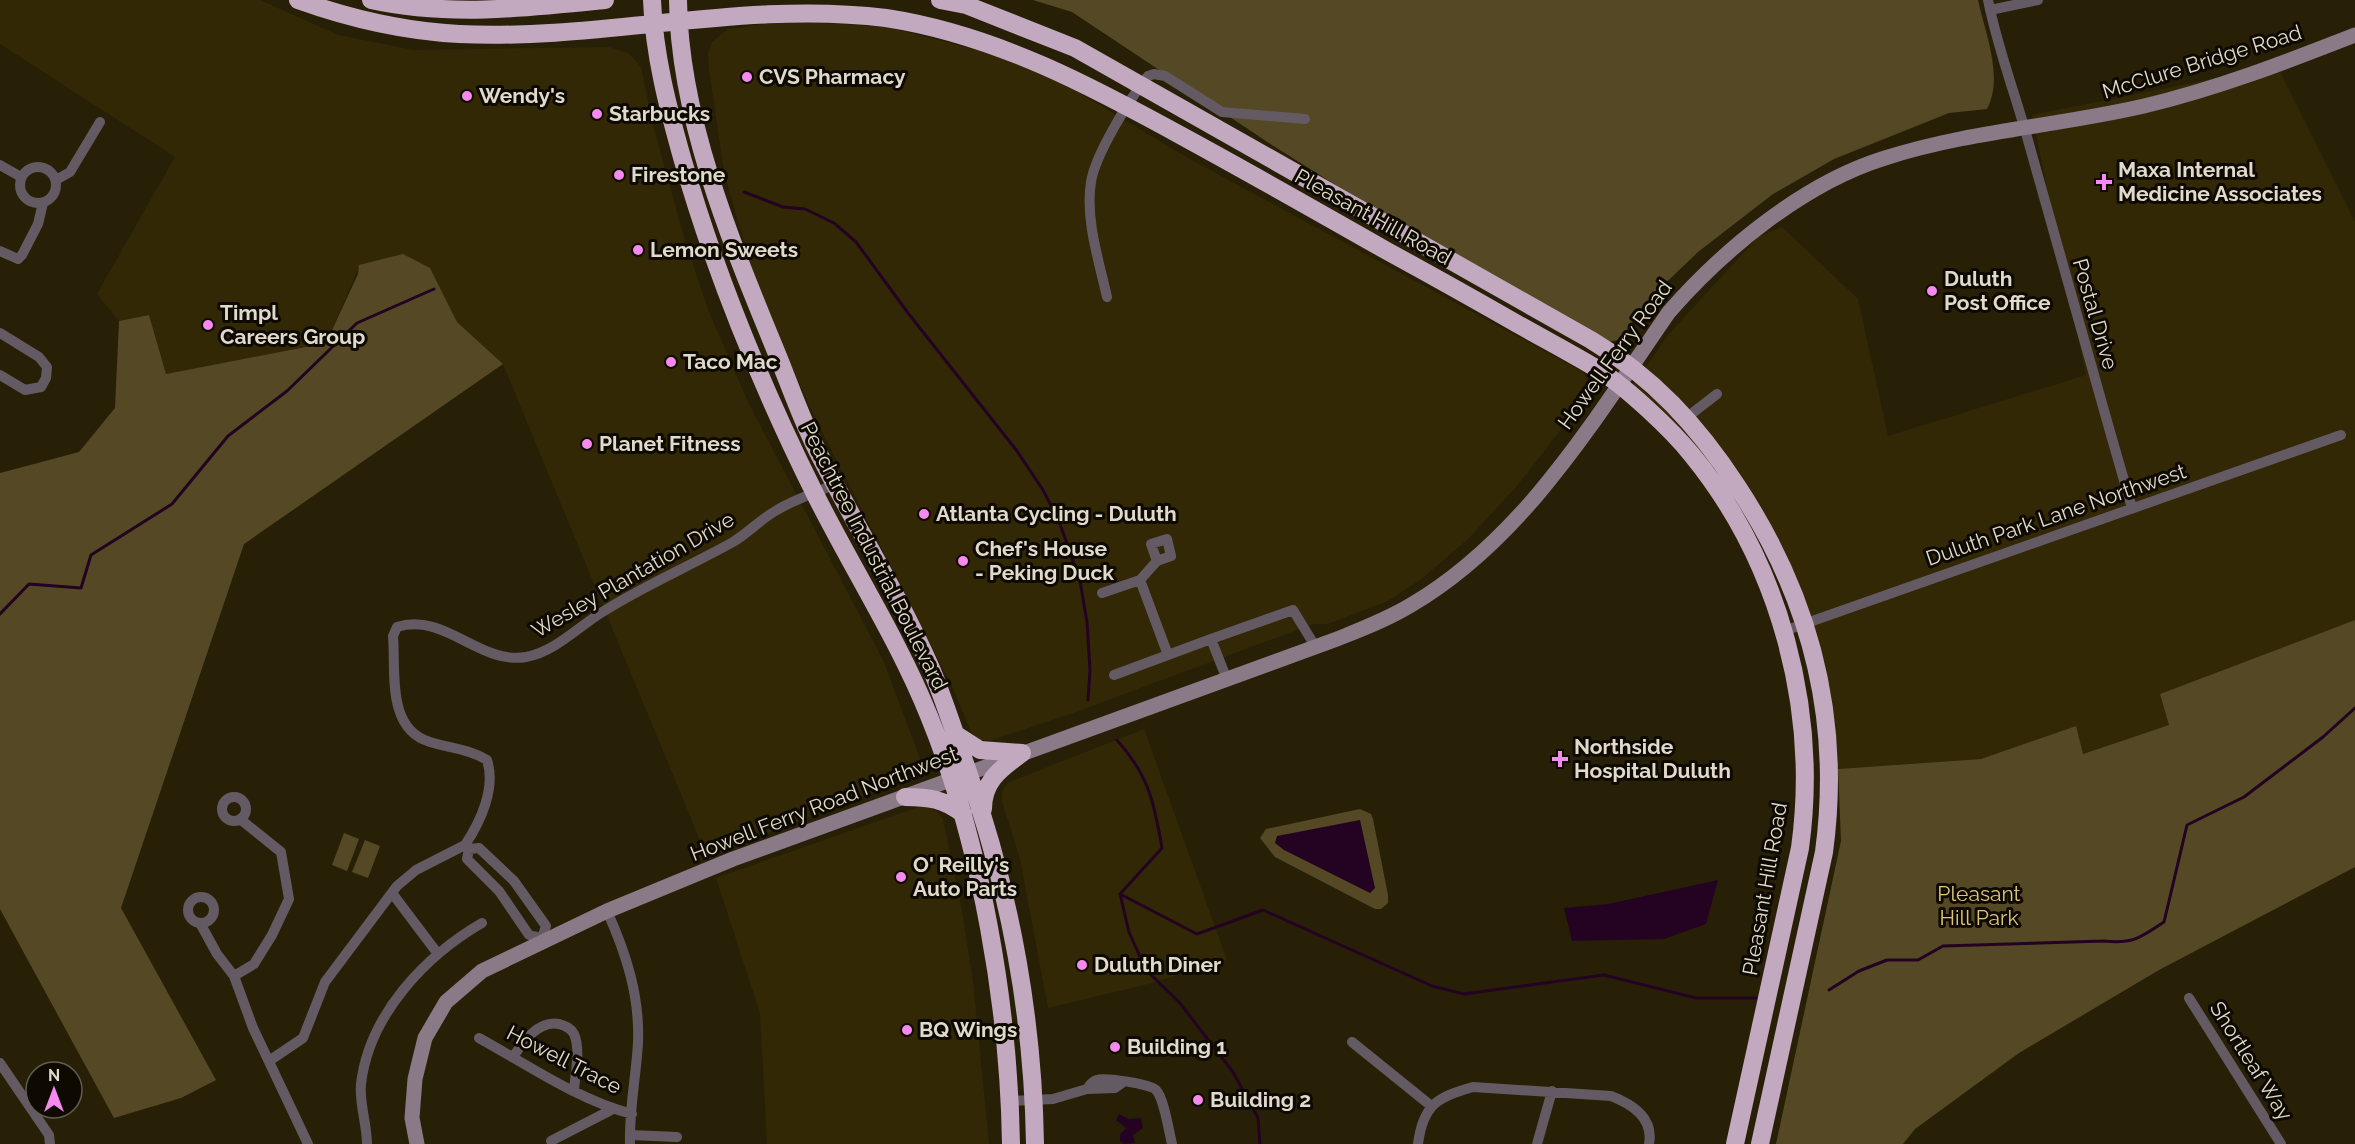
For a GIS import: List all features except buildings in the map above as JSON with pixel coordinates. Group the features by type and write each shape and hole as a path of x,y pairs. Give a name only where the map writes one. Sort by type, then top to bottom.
{"highway":[{"name":"Pleasant Hill Road","path":"298,0 370,22 433,32 515,34 808,13 861,16 914,23 1022,55 1128,106 1603,373 1690,452 1724,500 1757,559 1784,631 1796,682 1803,736 1805,781 1803,829 1778,956 1735,1144"},
{"path":"371,0 435,8 476,10 605,0"},
{"name":"Peachtree Industrial Boulevard","path":"652,0 653,23 670,115 710,248 744,335 815,493 906,665 929,716 984,816 1000,870 1025,1003 1035,1144"},
{"name":"Peachtree Industrial Boulevard","path":"678,0 678,21 693,112 712,180 766,328 818,453 929,664 955,734 963,814 973,849 992,950 1006,1058 1011,1144"},
{"name":"Pleasant Hill Road","path":"940,0 966,5 1038,31 1075,48 1591,340 1644,375 1686,418 1724,465 1762,523 1786,571 1806,623 1820,684 1827,734 1827,831 1816,894 1760,1144"},
{"path":"955,734 980,750 1023,753"},
{"path":"984,816 983,797 987,784 994,775 1023,753"},
{"path":"905,797 932,797 952,805 963,814"}],"street":[{"path":"1989,5 2038,0"},
{"name":"Postal Drive","path":"1989,5 1998,48 2024,129 2132,508"},
{"name":"McClure Bridge Road","path":"2024,129 2146,105 2269,69 2355,35"},
{"path":"1107,297 1091,214 1091,180 1141,85 1154,74 1165,76 1222,112 1305,119"},
{"path":"56,180 70,172 100,122"},
{"name":"Howell Ferry Road","path":"1373,625 1413,604 1452,577 1506,529 1551,476 1669,312 1724,255 1746,236 1840,176 1884,158 1931,145 2024,129"},
{"path":"0,165 21,177"},
{"path":"30,168 49,170 56,180 53,197 43,203 26,199 20,189 21,177 30,168"},
{"path":"0,251 18,259 22,255 38,224 43,203"},
{"path":"0,333 39,357 47,367 46,378 41,387 25,390 0,375"},
{"path":"1686,418 1717,394"},
{"name":"Duluth Park Lane Northwest","path":"1784,631 2341,435"},
{"path":"815,493 835,484"},
{"name":"Wesley Plantation Drive","path":"467,847 490,788 491,772 487,760 464,750 426,741 402,718 395,699 393,636 397,627 408,624 441,628 481,649 501,656 524,658 544,652 605,610 735,540 776,510 815,493"},
{"path":"1102,592 1140,580 1157,561"},
{"path":"1140,580 1168,655"},
{"path":"1114,675 1293,610 1315,646"},
{"name":"Howell Ferry Road Northwest","path":"417,1144 412,1118 415,1079 425,1038 446,1002 482,971 607,911 733,859 1373,625"},
{"path":"1211,639 1226,677"},
{"path":"234,976 254,964 272,935 289,899 281,852 240,819"},
{"path":"269,1061 303,1038 325,982 392,893 416,870 467,847 479,848 524,894 546,926 543,941 529,935 510,905 467,859 467,847"},
{"path":"392,893 438,954"},
{"path":"510,905 524,894"},
{"path":"607,911 625,949 632,977 638,1041 630,1139 677,1137"},
{"path":"200,923 216,954 234,976 253,1028 308,1144"},
{"path":"367,1144 361,1085 374,1037 391,1007 438,954 455,939 482,923"},
{"name":"Shortleaf Way","path":"2189,998 2281,1144"},
{"path":"513,1057 524,1040 539,1028 552,1023 567,1026 574,1035 576,1047 574,1090"},
{"name":"Howell Trace","path":"479,1038 574,1090 613,1109 632,1113"},
{"path":"1352,1042 1430,1105"},
{"path":"0,1063 49,1135 50,1144"},
{"path":"1009,1101 1053,1099 1087,1089 1098,1079 1112,1078 1122,1083 1146,1085 1156,1089 1172,1144"},
{"path":"1418,1144 1420,1129 1430,1105 1454,1092 1473,1087 1611,1096 1633,1104 1646,1121 1649,1144"},
{"path":"1536,1144 1552,1091"},
{"path":"551,1141 613,1109"}],"shaded area":[{"path":"0,0 260,0 338,35 413,50 609,47 628,53 641,67 653,125 685,241 709,312 748,402 883,660 925,772 707,857 503,364 457,322 430,268 360,265 326,343 166,374 149,315 119,321 97,294 175,157 0,44"},
{"path":"786,21 888,27 1039,69 1188,158 1583,372 1588,382 1582,402 1517,486 1467,540 1420,580 1388,601 1328,624 1313,624 1079,711 992,740 981,740 972,734 952,686 818,424 760,298 724,172 709,69 708,54 712,42 728,29"},
{"path":"2277,66 2355,222 2355,620 2160,694 2169,725 2082,754 2076,726 1981,759 1838,769 1820,713 1798,619 1760,538 1707,461 1631,388 1669,334 1758,237 1782,227 1858,299 1888,436 2086,375 2032,115"},
{"path":"1144,729 1227,960 1148,984 1048,1008 1020,859 1002,801 1002,792 1007,783"},
{"path":"924,805 936,811 943,819 961,905 973,981 989,1144 767,1144 760,1013 716,878"},
{"path":"1360,820 1375,888 1370,893 1284,850 1275,843 1277,836"},
{"path":"1718,880 1706,924 1664,939 1572,941 1564,908 1608,904"},
{"path":"1119,1114 1129,1119 1141,1118 1143,1128 1133,1135 1135,1143 1124,1144 1120,1141 1120,1134 1126,1128 1116,1120"}],"green space":[{"path":"1033,0 1978,0 1992,55 1994,83 1987,109 1949,113 1834,159 1773,194 1698,252 1653,295 1619,340 1606,342 1431,245 1272,145 1072,12"},
{"path":"403,254 430,268 457,322 503,364 244,544 121,908 216,1080 181,1098 114,1118 0,909 0,473 79,452 115,408 119,321 149,315 166,374 326,343 358,274 359,265"},
{"name":"Pleasant Hill Park","path":"2355,620 2355,867 2159,970 2019,1053 1915,1129 1903,1144 1776,1144 1841,841 1838,769 1981,759 2076,726 2083,754 2169,725 2160,694"},
{"path":"1360,809 1371,814 1373,819 1388,895 1388,903 1381,909 1375,909 1275,857 1260,838 1266,829"},
{"path":"344,833 359,839 347,871 332,865"},
{"path":"365,840 380,846 368,878 352,872"}],"waterway":[{"path":"744,192 783,207 805,209 834,223 856,242 908,313 1017,451 1043,490 1059,521 1080,581 1087,622 1090,670 1088,700"},
{"path":"0,614 29,584 81,588 91,555 172,504 228,436 287,391 357,323 434,289"},
{"path":"1829,990 1859,971 1887,960 1918,960 1943,946 2122,942 2142,936 2164,922 2187,825 2244,797 2323,737 2355,708"},
{"path":"1117,740 1143,778 1153,803 1162,848 1120,894"},
{"path":"1120,894 1197,934 1263,910 1432,986 1464,994 1604,975 1696,998 1756,998"},
{"path":"1120,894 1129,932 1146,970 1179,1002 1233,1072 1258,1118 1260,1144"}],"place":[{"name":"CVS Pharmacy","path":"747,77"},
{"name":"Wendy's","path":"467,96"},
{"name":"Starbucks","path":"597,114"},
{"name":"Firestone","path":"619,175"},
{"name":"Maxa Internal Medicine Associates","path":"2104,182"},
{"name":"Lemon Sweets","path":"638,250"},
{"name":"Duluth Post Office","path":"1932,291"},
{"name":"Timpl Careers Group","path":"208,325"},
{"name":"Taco Mac","path":"671,362"},
{"name":"Planet Fitness","path":"587,444"},
{"name":"Atlanta Cycling - Duluth","path":"924,514"},
{"name":"Chef's House - Peking Duck","path":"963,561"},
{"name":"Northside Hospital Duluth","path":"1560,759"},
{"name":"O' Reilly's Auto Parts","path":"901,877"},
{"name":"Duluth Diner","path":"1082,965"},
{"name":"BQ Wings","path":"907,1030"},
{"name":"Building 1","path":"1115,1047"},
{"name":"Building 2","path":"1198,1100"}]}
